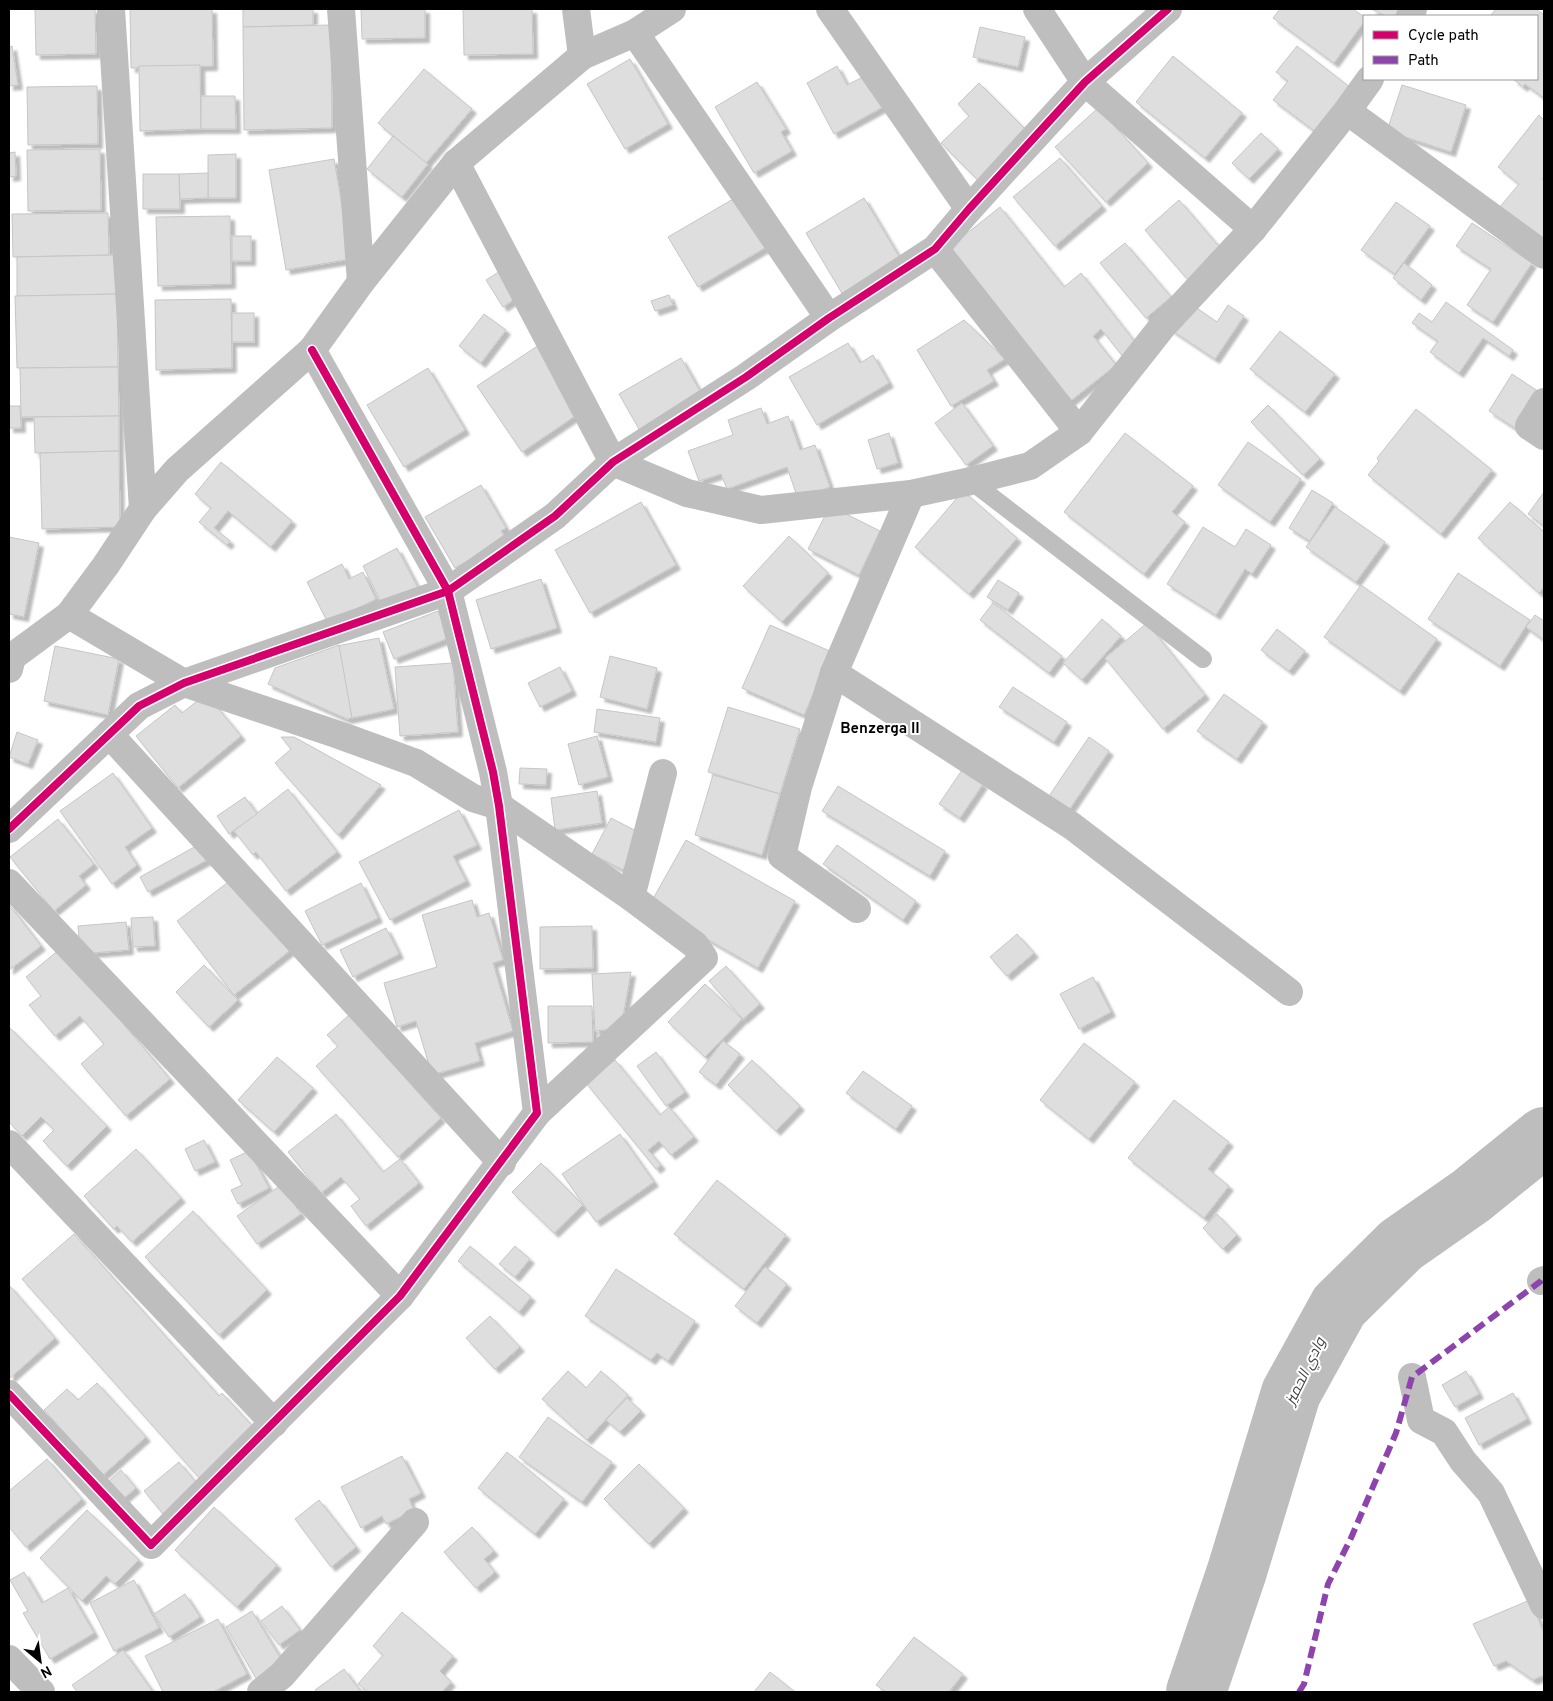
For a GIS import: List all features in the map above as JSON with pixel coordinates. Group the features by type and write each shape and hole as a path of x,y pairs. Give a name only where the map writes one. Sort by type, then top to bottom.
{"street":[{"path":"111,9 143,509"},
{"path":"341,9 361,282"},
{"path":"576,9 582,56"},
{"path":"9,669 12,658 69,615 106,565 143,509 177,470 312,350 361,282 456,163 582,56 635,33 672,9"},
{"path":"830,9 969,209"},
{"path":"1037,9 1085,82 1253,229"},
{"path":"9,829 139,706 184,684 448,591 555,516 613,462 746,377 828,318 934,250 1085,82 1168,9"},
{"path":"635,33 828,318"},
{"path":"456,163 613,462 687,493 761,510 911,494 971,481 1030,466 1079,432 1162,328 1253,229 1347,111 1369,80"},
{"path":"1347,111 1544,255"},
{"path":"934,250 1079,432"},
{"path":"312,350 448,591 499,806 538,1113"},
{"path":"1544,402 1529,426 1544,436"},
{"path":"857,908 782,856 798,787 834,673 911,494"},
{"path":"9,1394 151,1545 400,1296 538,1113 704,958 695,945 631,897 499,806 473,798 416,763 339,734 184,684 69,615"},
{"path":"834,673 1072,826 1289,992"},
{"path":"109,734 502,1163"},
{"path":"631,897 663,773"},
{"path":"9,883 400,1296"},
{"path":"9,1144 274,1423"},
{"path":"1412,1377 1420,1420 1444,1432 1463,1461 1491,1493 1544,1605"},
{"path":"261,1692 282,1675 415,1522"},
{"path":"9,1659 41,1692"}],"lane":[{"path":"971,481 1203,659"}],"building":[{"path":"35,9 95,9 96,54 36,55"},
{"path":"130,9 212,9 213,66 131,68"},
{"path":"243,9 313,9 313,25 243,27"},
{"path":"361,9 425,9 425,38 362,39"},
{"path":"463,9 532,9 533,54 464,55"},
{"path":"1280,9 1353,9 1363,16 1363,23 1334,63 1273,18"},
{"path":"1371,9 1399,9 1396,15 1384,15"},
{"path":"1496,9 1536,9 1544,15 1544,98 1525,84 1523,87 1514,80 1538,80 1538,15 1491,15"},
{"path":"331,25 332,128 244,130 243,27"},
{"path":"980,27 1025,37 1018,67 973,57"},
{"path":"12,46 18,85 9,86 9,47"},
{"path":"1297,46 1351,88 1316,132 1273,100 1288,81 1276,72"},
{"path":"1173,56 1242,113 1205,158 1136,102"},
{"path":"630,59 668,124 625,149 587,84"},
{"path":"200,65 201,129 140,131 139,66"},
{"path":"837,66 847,85 867,75 883,107 834,134 807,83"},
{"path":"424,69 472,109 426,163 378,123"},
{"path":"757,82 786,129 781,132 792,151 754,173 715,107"},
{"path":"979,83 1033,137 984,186 941,143 969,116 958,104"},
{"path":"1402,85 1466,105 1451,152 1387,131"},
{"path":"97,86 98,144 28,145 27,87"},
{"path":"201,96 235,96 236,129 201,129"},
{"path":"1098,108 1148,163 1106,202 1055,147"},
{"path":"1539,115 1544,120 1544,176 1542,179 1544,181 1544,245 1499,208 1519,184 1498,167"},
{"path":"1261,133 1278,149 1249,179 1232,163"},
{"path":"393,136 428,164 402,197 367,169"},
{"path":"100,149 101,210 28,211 27,150"},
{"path":"15,152 16,176 9,177 9,153"},
{"path":"236,154 236,198 208,198 208,155"},
{"path":"1060,158 1102,206 1055,246 1013,197"},
{"path":"334,159 351,259 286,270 269,170"},
{"path":"208,173 208,198 180,199 179,174"},
{"path":"143,174 179,174 180,209 143,209"},
{"path":"740,195 770,245 698,287 668,237"},
{"path":"864,198 904,265 846,300 806,233"},
{"path":"1179,200 1222,250 1188,280 1145,230"},
{"path":"1396,202 1430,226 1395,274 1361,250"},
{"path":"1000,207 1064,287 1081,273 1138,346 1124,358 1101,329 1093,336 1116,365 1068,403 946,250"},
{"path":"108,213 109,255 13,257 12,214"},
{"path":"230,216 231,284 158,286 156,217"},
{"path":"1472,223 1532,263 1493,322 1467,305 1491,269 1456,246"},
{"path":"232,236 251,236 251,261 232,261"},
{"path":"1125,243 1171,297 1146,318 1100,263"},
{"path":"116,255 117,294 17,296 17,257"},
{"path":"1404,263 1432,285 1421,300 1393,278"},
{"path":"505,268 522,294 503,307 486,280"},
{"path":"117,294 118,367 17,368 15,296"},
{"path":"669,295 673,305 655,311 651,301"},
{"path":"231,299 232,368 156,370 155,300"},
{"path":"1188,302 1217,322 1228,305 1244,316 1215,359 1170,329"},
{"path":"1446,302 1513,350 1509,356 1483,338 1459,373 1430,352 1438,341 1412,323 1419,313 1432,322"},
{"path":"232,313 254,313 254,342 232,342"},
{"path":"484,314 506,330 481,363 459,346"},
{"path":"964,320 1005,359 987,370 994,381 951,406 917,350"},
{"path":"1280,331 1335,374 1305,412 1250,369"},
{"path":"848,343 860,363 873,355 889,383 817,425 789,377"},
{"path":"539,345 584,410 522,452 477,386"},
{"path":"681,358 706,402 644,438 619,394"},
{"path":"118,367 119,416 21,417 20,368"},
{"path":"428,368 465,430 404,467 367,405"},
{"path":"1512,374 1542,394 1518,430 1489,411"},
{"path":"962,403 993,446 966,465 935,423"},
{"path":"1268,405 1320,459 1303,475 1251,422"},
{"path":"9,406 20,406 21,428 9,428"},
{"path":"761,408 767,424 788,416 800,450 815,445 830,487 798,499 787,467 727,489 721,474 699,481 688,451 733,435 728,420"},
{"path":"1416,409 1492,470 1441,534 1368,475 1379,461 1377,458"},
{"path":"119,416 119,451 35,453 34,417"},
{"path":"889,433 898,463 877,469 868,440"},
{"path":"1125,433 1193,486 1172,512 1185,522 1144,574 1064,512"},
{"path":"1248,442 1301,479 1270,522 1218,485"},
{"path":"119,451 120,527 42,529 40,453"},
{"path":"221,462 292,521 271,547 228,511 214,528 230,541 227,545 199,522 211,508 195,494"},
{"path":"481,485 506,528 501,531 506,539 455,568 425,517"},
{"path":"1312,490 1333,503 1310,541 1289,528"},
{"path":"963,491 1017,538 969,594 915,547"},
{"path":"1544,492 1544,526 1528,514"},
{"path":"641,502 676,565 590,613 555,550"},
{"path":"1510,502 1544,532 1544,587 1539,593 1478,538"},
{"path":"830,506 880,531 859,575 808,549"},
{"path":"1335,507 1385,542 1356,582 1306,547"},
{"path":"1203,527 1235,547 1246,529 1271,545 1252,574 1245,569 1216,615 1167,584"},
{"path":"789,536 828,573 782,622 743,586"},
{"path":"9,537 39,543 24,617 9,614"},
{"path":"397,548 419,590 384,608 363,566"},
{"path":"342,564 349,579 363,572 376,599 328,623 307,582"},
{"path":"1458,573 1530,620 1500,666 1428,619"},
{"path":"541,579 557,628 491,649 476,600"},
{"path":"998,580 1019,593 1008,610 987,597"},
{"path":"1361,585 1437,639 1400,691 1324,637"},
{"path":"993,603 1062,656 1049,673 980,620"},
{"path":"438,611 449,638 394,659 383,632"},
{"path":"1535,615 1544,621 1544,640 1526,627"},
{"path":"1102,619 1121,636 1082,680 1063,663"},
{"path":"1147,623 1205,695 1163,729 1105,658"},
{"path":"770,625 832,652 804,715 742,688"},
{"path":"1277,629 1305,651 1289,671 1261,650"},
{"path":"379,638 394,709 352,718 337,646"},
{"path":"339,645 352,718 347,719 268,684 275,668"},
{"path":"55,646 119,659 108,715 44,701"},
{"path":"610,656 657,668 647,709 600,697"},
{"path":"453,663 458,732 400,736 395,667"},
{"path":"560,667 572,691 540,707 528,683"},
{"path":"1013,687 1067,722 1054,742 999,707"},
{"path":"206,694 241,736 178,788 136,736 175,705 182,713"},
{"path":"1224,694 1263,722 1237,759 1197,731"},
{"path":"728,707 800,729 780,794 708,772"},
{"path":"597,709 660,718 656,742 594,732"},
{"path":"17,732 38,740 28,764 9,757"},
{"path":"597,736 608,777 579,785 568,744"},
{"path":"281,737 294,737 381,785 338,835 275,763 291,749"},
{"path":"1089,737 1109,751 1067,813 1047,799"},
{"path":"520,768 547,769 546,785 519,784"},
{"path":"962,770 983,784 960,818 939,804"},
{"path":"113,773 152,828 125,847 137,865 112,884 60,811"},
{"path":"713,775 780,794 762,855 695,835"},
{"path":"838,786 945,851 930,876 822,811"},
{"path":"288,789 337,852 286,891 256,852 253,855 234,831"},
{"path":"597,791 602,823 555,830 551,798"},
{"path":"245,797 257,814 229,834 217,816"},
{"path":"459,810 477,845 453,856 466,881 390,920 359,862"},
{"path":"611,818 642,834 623,870 592,854"},
{"path":"58,819 94,864 79,876 86,885 54,911 10,857"},
{"path":"686,840 795,901 758,968 649,906"},
{"path":"198,845 207,860 148,892 140,877"},
{"path":"837,845 916,901 903,920 823,864"},
{"path":"235,877 292,949 234,995 177,921"},
{"path":"361,883 378,918 322,945 305,911"},
{"path":"472,900 477,917 489,913 503,960 493,963 513,1031 475,1043 480,1061 432,1075 416,1021 397,1027 384,983 437,967 422,915"},
{"path":"9,904 41,946 9,970"},
{"path":"153,917 155,946 133,947 131,918"},
{"path":"126,922 129,950 80,954 78,926"},
{"path":"592,926 593,968 540,969 540,927"},
{"path":"386,928 399,954 353,977 340,950"},
{"path":"1017,934 1034,953 1007,976 990,957"},
{"path":"60,949 170,1079 126,1116 81,1064 104,1044 80,1016 55,1036 29,1005 41,996 26,977"},
{"path":"204,965 238,1000 209,1027 176,992"},
{"path":"726,966 760,1004 743,1019 709,981"},
{"path":"631,972 621,1028 595,1031 592,974"},
{"path":"1093,977 1111,1012 1079,1029 1060,994"},
{"path":"705,984 742,1019 705,1057 668,1022"},
{"path":"548,1006 592,1006 593,1042 548,1043"},
{"path":"349,1015 441,1118 398,1157 316,1066 338,1046 327,1035"},
{"path":"9,1027 107,1126 67,1166 43,1141 54,1130 41,1117 22,1136 9,1122"},
{"path":"723,1041 740,1054 716,1085 699,1072"},
{"path":"1084,1043 1135,1082 1089,1139 1040,1100"},
{"path":"656,1052 685,1092 666,1106 637,1066"},
{"path":"277,1057 313,1088 274,1132 238,1100"},
{"path":"615,1060 660,1115 669,1107 694,1137 671,1155 659,1141 648,1150 661,1165 656,1169 586,1083"},
{"path":"752,1060 800,1106 776,1131 728,1085"},
{"path":"863,1071 912,1106 896,1129 846,1093"},
{"path":"1174,1100 1229,1142 1208,1169 1229,1186 1204,1218 1128,1158"},
{"path":"336,1114 383,1172 400,1159 419,1183 366,1226 351,1206 360,1199 341,1177 321,1193 288,1152"},
{"path":"620,1134 654,1182 596,1222 562,1174"},
{"path":"204,1140 215,1162 195,1171 185,1149"},
{"path":"136,1149 181,1198 132,1242 117,1226 114,1229 84,1196"},
{"path":"249,1151 269,1188 238,1204 231,1190 242,1185 230,1160"},
{"path":"541,1163 583,1205 554,1233 512,1192"},
{"path":"717,1180 786,1235 744,1289 674,1234"},
{"path":"281,1185 301,1214 257,1244 237,1216"},
{"path":"193,1211 267,1290 219,1335 145,1257"},
{"path":"1217,1214 1237,1235 1223,1249 1203,1228"},
{"path":"74,1234 219,1396 222,1393 257,1431 202,1481 22,1279"},
{"path":"470,1246 531,1297 519,1312 458,1261"},
{"path":"515,1246 530,1259 515,1277 499,1264"},
{"path":"765,1267 787,1284 757,1323 735,1306"},
{"path":"616,1269 695,1321 668,1361 657,1353 651,1360 585,1316"},
{"path":"9,1285 55,1338 9,1379"},
{"path":"490,1316 520,1347 495,1369 466,1338"},
{"path":"568,1371 586,1388 601,1371 628,1395 587,1440 542,1399"},
{"path":"1466,1371 1479,1394 1455,1407 1442,1385"},
{"path":"97,1383 146,1437 103,1475 44,1410 67,1389 78,1400"},
{"path":"1513,1393 1527,1419 1479,1445 1465,1418"},
{"path":"627,1398 641,1411 620,1432 606,1420"},
{"path":"548,1417 612,1462 582,1502 519,1457"},
{"path":"507,1452 564,1499 535,1534 478,1488"},
{"path":"402,1456 421,1493 409,1499 414,1510 386,1524 382,1516 361,1528 341,1487"},
{"path":"47,1459 82,1499 26,1547 9,1527 9,1491"},
{"path":"179,1462 199,1486 164,1515 144,1491"},
{"path":"639,1464 684,1508 649,1544 604,1499"},
{"path":"121,1470 136,1488 122,1500 107,1483"},
{"path":"319,1500 356,1547 331,1567 295,1519"},
{"path":"214,1507 277,1565 237,1607 175,1550"},
{"path":"87,1510 139,1560 115,1584 106,1576 82,1601 40,1558"},
{"path":"472,1527 494,1551 484,1559 495,1572 476,1588 444,1552"},
{"path":"24,1572 42,1603 68,1588 94,1633 50,1659 23,1613 28,1611 10,1580"},
{"path":"134,1580 159,1628 114,1651 90,1603"},
{"path":"185,1594 200,1617 169,1637 154,1614"},
{"path":"1530,1600 1544,1633 1544,1675 1533,1680 1506,1661 1494,1666 1473,1624"},
{"path":"282,1606 300,1630 279,1645 261,1621"},
{"path":"252,1611 284,1664 257,1680 226,1627"},
{"path":"402,1612 453,1656 440,1671 451,1682 442,1692 368,1692 358,1684 383,1655 373,1646"},
{"path":"218,1619 247,1674 213,1692 163,1692 145,1656"},
{"path":"914,1637 963,1674 949,1692 886,1692 876,1685"},
{"path":"123,1650 153,1692 77,1692 72,1685"},
{"path":"344,1669 361,1692 317,1692 315,1690"},
{"path":"770,1672 795,1692 754,1692"}],"waterway":[{"name":"وادي الحميز","path":"1196,1692 1237,1571 1291,1393 1339,1306 1401,1245 1471,1196 1544,1137"}],"marked path":[{"path":"1299,1692 1304,1684 1328,1584 1351,1538 1396,1433 1412,1377 1541,1281 1544,1276"}],"cycle path":[{"path":"9,829 139,706 184,683 448,591 555,516 613,462 746,377 829,318 935,249 1085,82 1168,9"},
{"path":"9,1394 151,1545 400,1296 537,1113 499,806 493,772 448,591 312,350"}],"district":[{"name":"Benzerga II","path":"880,728"}]}
